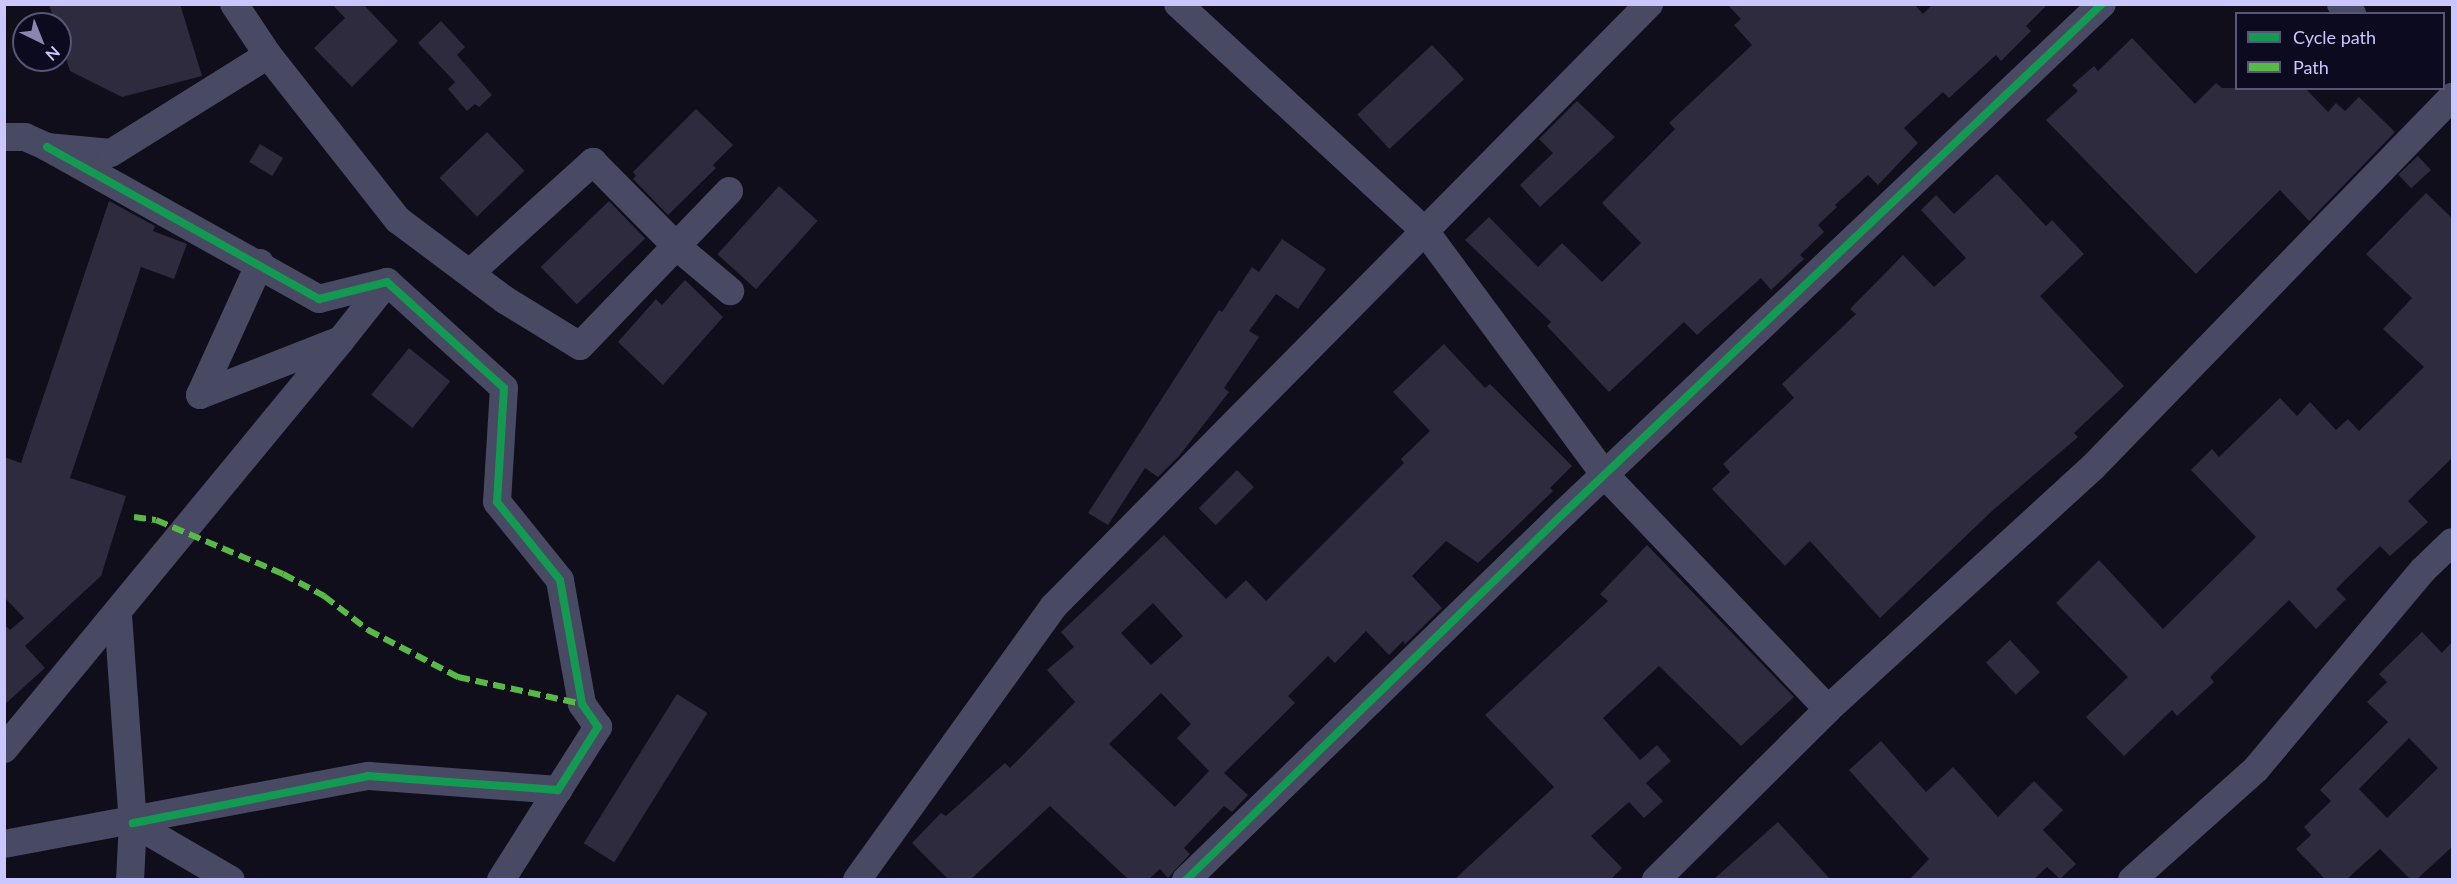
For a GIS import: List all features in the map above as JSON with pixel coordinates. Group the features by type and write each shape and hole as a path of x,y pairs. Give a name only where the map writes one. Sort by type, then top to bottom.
{"street":[{"path":"234,4 268,55 398,220 505,300 580,346 729,191"},
{"path":"857,879 1053,608 1649,4"},
{"path":"1186,879 1605,475 2102,4"},
{"path":"1195,9 1425,231 1605,475 1828,709"},
{"path":"20,135 111,153 268,55"},
{"path":"1656,879 1828,709 2093,467 2449,94"},
{"path":"20,135 260,263 319,299 387,282"},
{"path":"470,273 593,162 675,245 730,291"},
{"path":"260,263 200,394 341,340"},
{"path":"4,749 118,615 387,282"},
{"path":"387,282 504,388 497,502 560,580 582,704 598,727 501,879"},
{"path":"2132,879 2256,769 2423,570 2452,542"},
{"path":"118,615 133,823 130,879"},
{"path":"4,844 133,823 369,777 558,790"},
{"path":"133,823 231,879"}],"building":[{"path":"49,4 180,4 202,76 122,97 72,72 72,12 51,12"},
{"path":"332,4 363,4 398,41 352,87 314,48 345,18"},
{"path":"1727,4 1914,4 1923,14 1933,4 2048,4 2026,26 2031,31 2001,61 1996,55 1949,98 1943,92 1904,128 1918,143 1878,185 1868,175 1835,205 1837,207 1818,225 1824,232 1800,255 1804,259 1771,290 1761,278 1697,335 1684,322 1609,392 1547,326 1551,322 1465,240 1489,217 1538,267 1562,243 1602,282 1641,243 1602,203 1675,129 1669,123 1752,45 1734,25 1741,19"},
{"path":"441,21 465,47 457,55 492,95 479,107 475,104 467,111 448,89 455,82 418,43"},
{"path":"2132,38 2195,104 2216,83 2222,88 2235,88 2235,90 2307,90 2328,112 2336,103 2345,111 2359,97 2395,132 2309,221 2280,190 2196,274 2046,120 2078,91 2072,85 2094,66 2098,71"},
{"path":"1432,45 1464,79 1389,149 1357,115"},
{"path":"1577,101 1615,137 1540,207 1520,185 1553,153 1539,139"},
{"path":"696,109 733,145 713,165 716,168 668,215 633,179 636,176 633,172"},
{"path":"487,132 525,171 477,217 440,178"},
{"path":"260,144 283,158 272,176 249,162"},
{"path":"2418,156 2431,170 2411,188 2398,174"},
{"path":"1997,174 2046,226 2052,220 2084,254 2040,296 2124,386 2074,433 2078,437 1992,511 1880,618 1810,541 1785,566 1712,489 1730,472 1723,464 1794,398 1782,384 1856,314 1850,309 1903,255 1934,287 1966,258 1921,210 1936,195 1954,214"},
{"path":"779,186 818,221 756,289 717,254"},
{"path":"2426,193 2452,218 2452,458 2408,501 2428,522 2390,556 2380,546 2336,589 2346,599 2316,629 2289,600 2210,677 2214,682 2177,716 2172,710 2124,756 2086,717 2128,677 2056,603 2099,560 2163,629 2256,537 2191,470 2212,449 2219,457 2280,398 2297,416 2310,402 2336,430 2348,419 2359,431 2424,367 2383,329 2412,298 2366,254"},
{"path":"109,201 155,226 153,231 187,244 174,279 141,267 70,478 126,496 101,576 25,646 45,668 4,705 4,624 10,630 24,618 4,597 4,457 21,463"},
{"path":"609,201 645,238 577,304 541,267"},
{"path":"1282,239 1326,269 1298,309 1276,294 1249,331 1259,337 1224,388 1229,392 1179,456 1158,477 1145,468 1108,525 1088,513 1219,310 1222,312 1252,267 1259,272"},
{"path":"685,280 723,317 663,385 618,342 656,299 662,305"},
{"path":"1444,344 1485,388 1490,384 1572,466 1550,488 1553,491 1478,563 1446,541 1412,576 1442,608 1405,644 1403,641 1389,655 1366,631 1335,663 1328,656 1288,696 1295,703 1224,773 1248,795 1232,812 1224,806 1184,848 1190,854 1168,878 1160,869 1149,879 1128,879 1050,806 971,879 948,879 912,843 941,813 946,816 1005,763 1010,768 1075,702 1047,670 1074,647 1061,632 1164,535 1226,599 1246,580 1266,601 1404,463 1401,459 1430,431 1393,392","holes":["1153,603 1183,636 1151,665 1121,633","1161,693 1191,724 1177,738 1209,771 1175,807 1109,744"]},
{"path":"409,348 450,381 412,428 371,395"},
{"path":"1237,470 1254,487 1216,525 1199,508"},
{"path":"1647,545 1794,697 1741,746 1659,666 1603,718 1640,760 1657,745 1671,761 1646,783 1663,801 1644,818 1629,802 1591,836 1622,868 1611,879 1455,879 1554,787 1485,715 1608,601 1600,594"},
{"path":"2422,632 2442,653 2452,642 2452,847 2417,879 2410,879 2380,849 2347,879 2325,879 2296,849 2311,835 2304,827 2331,801 2320,790 2388,722 2367,702 2387,682 2379,674","holes":["2409,738 2438,768 2387,818 2359,789"]},
{"path":"2010,640 2040,672 2016,695 1986,663"},
{"path":"677,694 708,713 614,862 584,843"},
{"path":"1881,741 1926,792 1953,767 1998,817 2034,781 2063,810 2043,830 2076,864 2060,879 2047,867 2034,879 1910,879 1929,859 1849,770"},
{"path":"1778,822 1830,879 1714,879"}],"marked path":[{"path":"134,517 156,520 283,574 324,596 368,630 458,677 582,704"}],"cycle path":[{"path":"1186,880 1565,512 2102,4"},
{"path":"47,147 319,299 387,282 504,388 497,502 560,580 582,704 598,727 558,790 369,776 133,823"}]}
